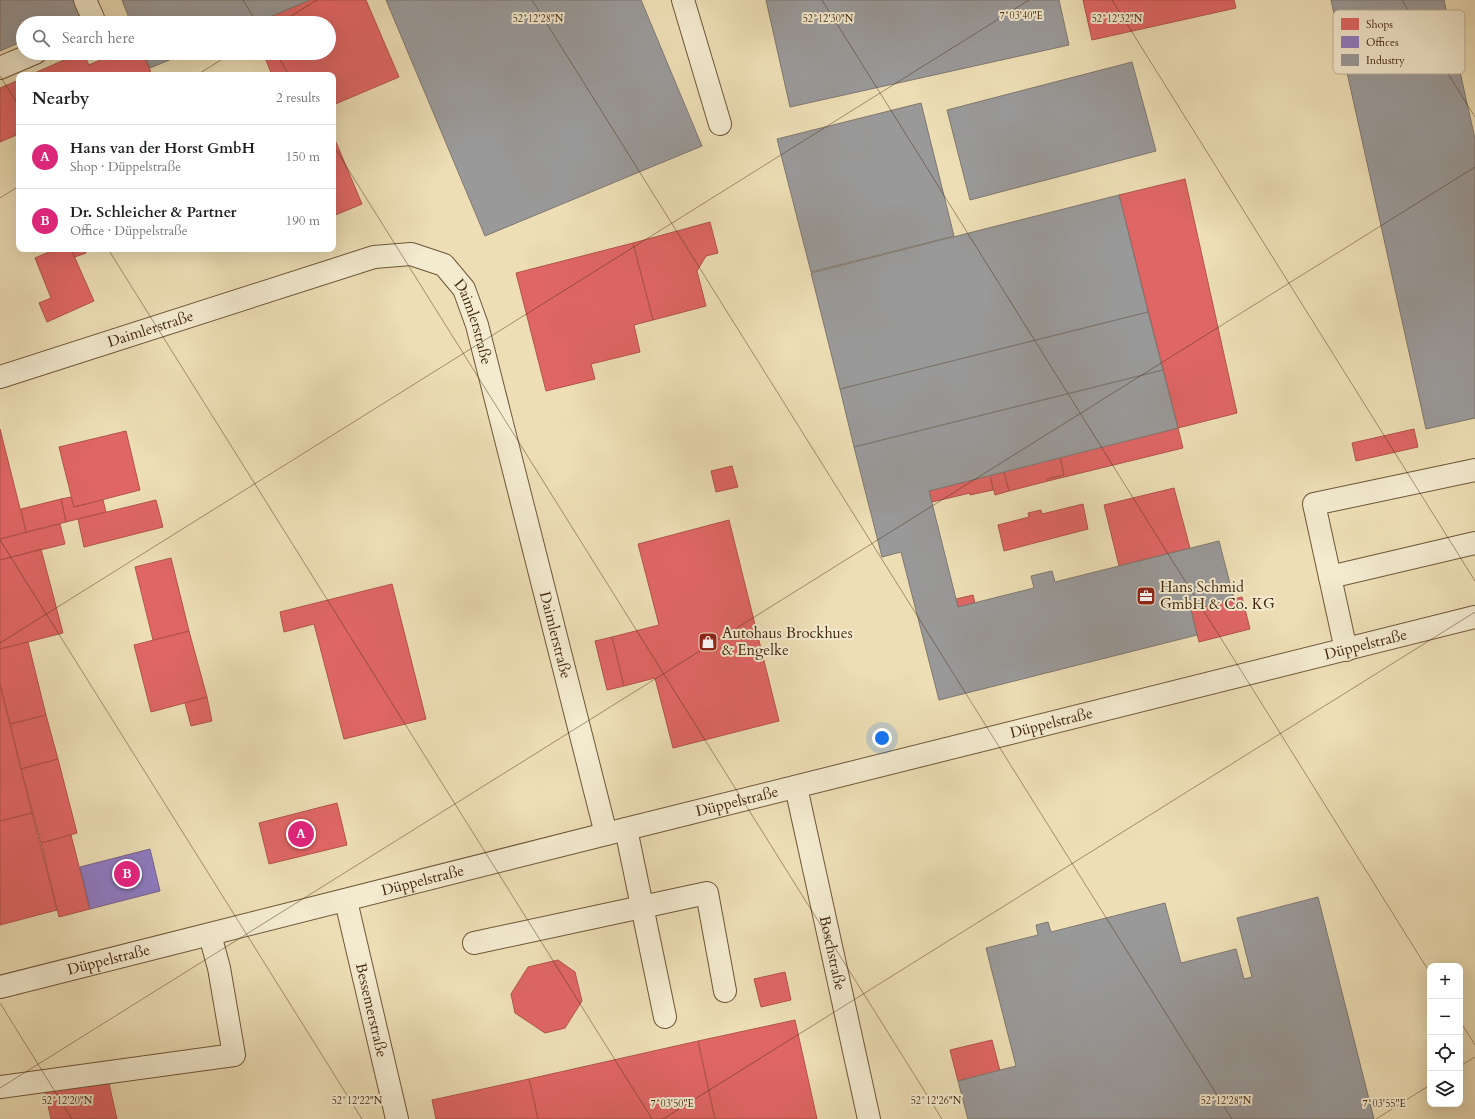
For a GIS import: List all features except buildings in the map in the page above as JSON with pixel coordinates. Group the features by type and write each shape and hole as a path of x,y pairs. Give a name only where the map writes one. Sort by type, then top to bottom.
{"street":[{"path":"85,0 92,16"},
{"path":"683,0 720,124"},
{"path":"0,68 19,60"},
{"name":"Daimlerstraße","path":"0,377 374,257 410,254 444,265 464,289 477,325 606,834"},
{"path":"1346,650 1314,504 1475,470"},
{"path":"1330,578 1475,543"},
{"name":"Düppelstraße","path":"0,988 606,834 1475,617"},
{"name":"Boschstraße","path":"796,787 869,1119"},
{"path":"626,829 665,1017"},
{"path":"474,943 707,893 725,991"},
{"name":"Bessemerstraße","path":"346,901 397,1119"},
{"path":"0,1088 234,1055 219,968 210,935"}],"place":[{"name":"Hans Schmid GmbH & Co. KG","path":"1146,596"},
{"name":"Autohaus Brockhues & Engelke","path":"708,642"},
{"name":"Hans van der Horst GmbH","path":"301,834"},
{"name":"Dr. Schleicher & Partner","path":"127,874"}]}
